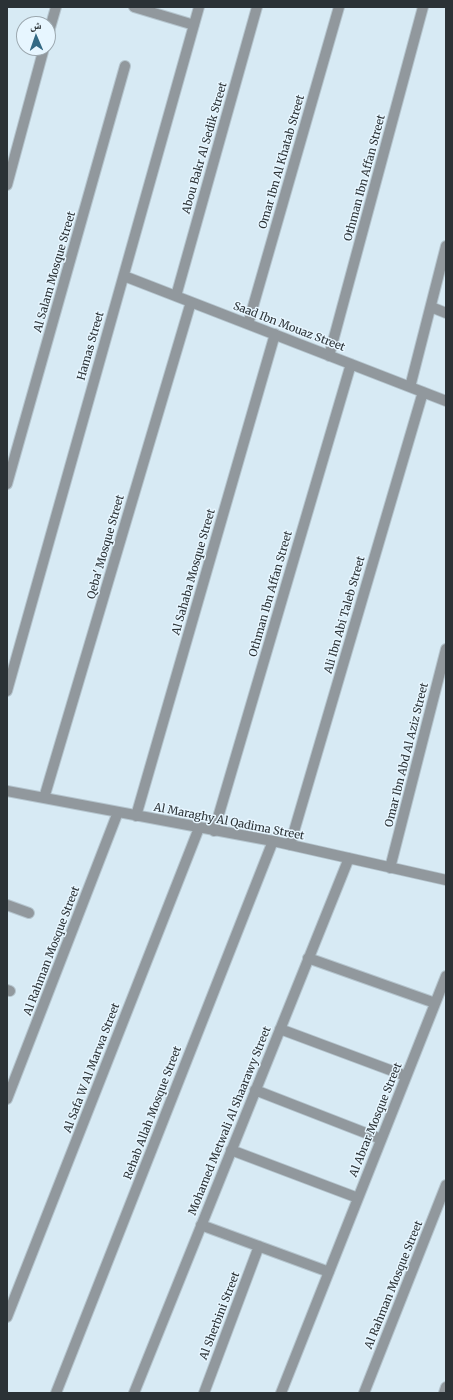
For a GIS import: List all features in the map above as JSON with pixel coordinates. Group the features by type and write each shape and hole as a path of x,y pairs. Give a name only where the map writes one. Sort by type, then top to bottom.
{"street":[{"path":"134,7 194,25"},
{"name":"Hamas Street","path":"7,691 199,7"},
{"name":"Abou Bakr Al Sedik Street","path":"176,296 257,7"},
{"name":"Omar Ibn Al Khatab Street","path":"248,324 339,7"},
{"name":"Othman Ibn Affan Street","path":"329,356 423,7"},
{"path":"7,184 42,56"},
{"name":"Al Salam Mosque Street","path":"7,484 126,66"},
{"path":"410,387 446,246"},
{"name":"Saad Ibn Mouaz Street","path":"124,276 446,401"},
{"name":"Qeba' Mosque Street","path":"44,798 191,302"},
{"path":"430,307 446,313"},
{"name":"Al Sahaba Mosque Street","path":"136,816 275,334"},
{"name":"Othman Ibn Affan Street","path":"214,831 352,364"},
{"name":"Ali Ibn Abi Taleb Street","path":"290,845 423,392"},
{"name":"Omar Ibn Abd Al Aziz Street","path":"390,868 446,648"},
{"name":"Al Maraghy Al Qadima Street","path":"8,793 44,798 290,845 446,880"},
{"name":"Al Rahman Mosque Street","path":"7,1099 118,812"},
{"name":"Al Safa W Al Marwa Street","path":"7,1317 199,828"},
{"name":"Rehab Allah Mosque Street","path":"56,1393 273,842"},
{"name":"Mohamed Metwali Al Shaarawy Street","path":"134,1393 349,858"},
{"path":"7,905 30,913"},
{"path":"308,958 435,1004"},
{"name":"Al Abrar Mosque Street","path":"281,1393 446,976"},
{"path":"280,1029 406,1076"},
{"path":"255,1090 381,1139"},
{"path":"231,1150 358,1198"},
{"name":"Al Rahman Mosque Street","path":"364,1393 446,1185"},
{"path":"201,1225 329,1272"},
{"name":"Al Sherbini Street","path":"204,1393 259,1246"},
{"path":"444,1393 446,1387"}]}
